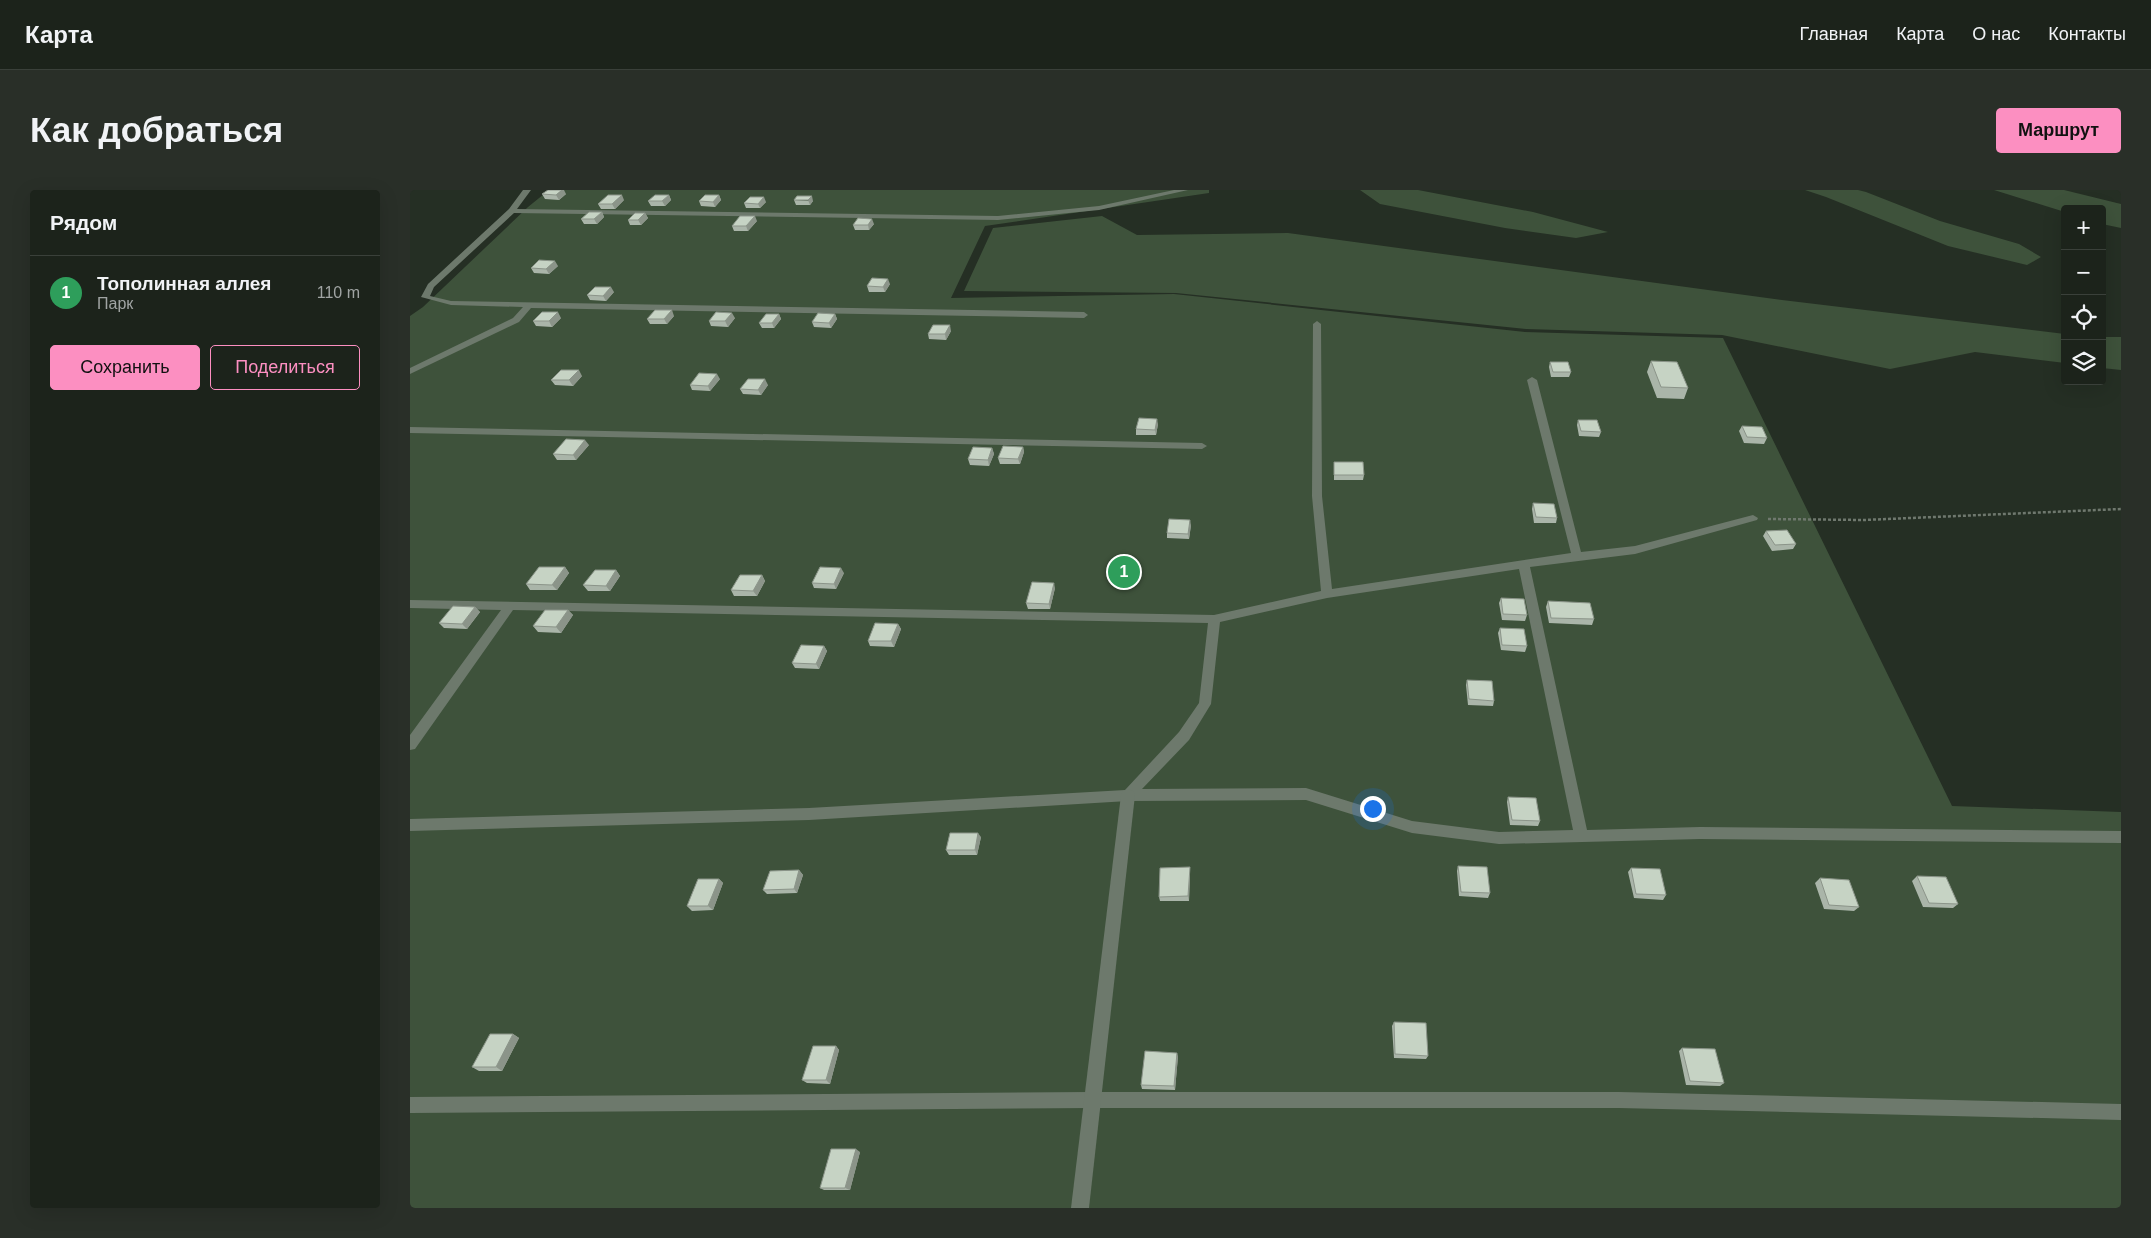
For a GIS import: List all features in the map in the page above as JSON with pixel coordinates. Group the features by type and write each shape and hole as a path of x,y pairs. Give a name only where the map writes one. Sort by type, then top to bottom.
{"street":[{"path":"527,190 512,210 431,286 425,297 452,303 1084,315"},
{"path":"512,210 998,218 1099,208 1184,190"},
{"path":"410,371 516,320 529,305"},
{"path":"1318,324 1317,496 1327,594"},
{"path":"1532,380 1577,556"},
{"path":"410,430 1202,446"},
{"path":"410,604 1214,619 1327,594 1577,556 1635,550 1753,518"},
{"path":"1524,564 1582,836"},
{"path":"410,745 510,606"},
{"path":"1080,1208 1091,1100 1128,795 1184,736 1205,704 1214,619"},
{"path":"410,825 809,814 1128,795 1306,794 1412,827 1499,838 1700,833 2121,837"},
{"path":"410,1105 1091,1100 1619,1100 2121,1112"}],"path":[{"path":"1753,518 1864,520 2121,510"}],"green space":[{"path":"549,190 1209,190 1209,193 985,226 951,298 1174,294 1525,332 1723,338 1952,806 2121,812 2121,1208 410,1208 410,316 423,307 528,207"},
{"path":"1360,190 1418,190 1533,212 1608,232 1576,238 1505,228 1380,204"},
{"path":"1805,190 1858,190 1866,192 1940,221 2019,244 2041,257 2027,265 1948,246"},
{"path":"1994,190 2064,190 2121,204 2121,228 2106,225 2106,205 2061,205 2061,211"},
{"path":"1102,216 1137,235 1288,233 1782,300 2061,334 2061,363 1975,352 1890,369 1722,335 1526,329 1176,293 964,291 993,228"},
{"path":"2106,337 2121,337 2121,370 2106,368"}],"building":[{"path":"548,190 562,190 556,195 542,194"},
{"path":"608,195 622,195 612,204 598,204"},
{"path":"655,195 669,195 662,201 648,201"},
{"path":"705,195 719,195 713,202 699,201"},
{"path":"797,196 812,196 808,200 794,200"},
{"path":"750,197 764,197 758,204 744,203"},
{"path":"589,212 602,212 594,219 581,219"},
{"path":"635,213 645,213 638,220 628,220"},
{"path":"740,216 755,216 746,226 732,226"},
{"path":"858,218 872,219 868,225 853,225"},
{"path":"539,260 555,261 546,269 531,268"},
{"path":"872,278 888,279 883,287 867,286"},
{"path":"595,287 611,287 603,296 587,295"},
{"path":"655,310 672,310 664,319 647,319"},
{"path":"542,312 558,312 549,321 533,321"},
{"path":"716,312 732,313 725,321 709,321"},
{"path":"818,313 835,314 829,323 812,322"},
{"path":"766,314 779,314 772,323 759,323"},
{"path":"933,325 950,325 945,334 928,334"},
{"path":"1651,361 1677,362 1688,388 1661,387"},
{"path":"1550,362 1568,362 1571,372 1553,372"},
{"path":"561,370 579,370 569,380 551,380"},
{"path":"699,373 717,374 708,386 690,385"},
{"path":"748,379 765,379 758,390 740,389"},
{"path":"1139,418 1157,419 1155,430 1136,429"},
{"path":"1578,420 1597,420 1601,432 1581,431"},
{"path":"1742,426 1762,427 1767,438 1747,437"},
{"path":"566,439 585,440 573,455 553,454"},
{"path":"1003,446 1023,447 1018,459 998,458"},
{"path":"973,447 992,448 988,460 968,459"},
{"path":"1334,462 1363,462 1364,475 1334,475"},
{"path":"1533,503 1554,504 1557,518 1536,517"},
{"path":"1169,519 1190,520 1188,534 1167,533"},
{"path":"1787,530 1796,544 1775,545 1766,531"},
{"path":"539,567 565,567 552,585 526,584"},
{"path":"820,567 841,568 834,584 812,583"},
{"path":"595,570 616,570 606,586 583,585"},
{"path":"740,575 762,575 753,591 731,590"},
{"path":"1032,582 1054,583 1049,604 1026,603"},
{"path":"1501,598 1524,599 1527,615 1503,614"},
{"path":"1548,601 1590,603 1594,619 1551,618"},
{"path":"453,606 475,607 462,624 439,623"},
{"path":"545,610 568,610 556,627 533,626"},
{"path":"875,623 898,624 891,641 868,641"},
{"path":"1500,628 1524,629 1527,646 1502,645"},
{"path":"801,645 824,646 816,664 792,663"},
{"path":"1467,680 1492,681 1494,701 1469,699"},
{"path":"1508,797 1536,798 1540,821 1512,820"},
{"path":"950,833 978,833 975,850 946,850"},
{"path":"1458,866 1487,867 1490,893 1461,892"},
{"path":"1190,867 1188,896 1159,897 1160,868"},
{"path":"1631,868 1660,869 1666,895 1636,894"},
{"path":"799,870 794,889 763,890 770,871"},
{"path":"1917,876 1946,877 1958,904 1929,903"},
{"path":"1820,878 1849,880 1859,907 1829,905"},
{"path":"698,879 719,879 708,906 687,906"},
{"path":"1394,1022 1426,1023 1428,1056 1395,1054"},
{"path":"490,1034 513,1034 496,1067 472,1067"},
{"path":"813,1046 836,1046 826,1080 802,1080"},
{"path":"1682,1048 1715,1049 1724,1083 1690,1081"},
{"path":"1145,1051 1177,1053 1174,1086 1141,1085"},
{"path":"831,1149 856,1149 845,1188 820,1188"}],"place":[{"name":"Тополинная аллея","path":"1124,572"}]}
